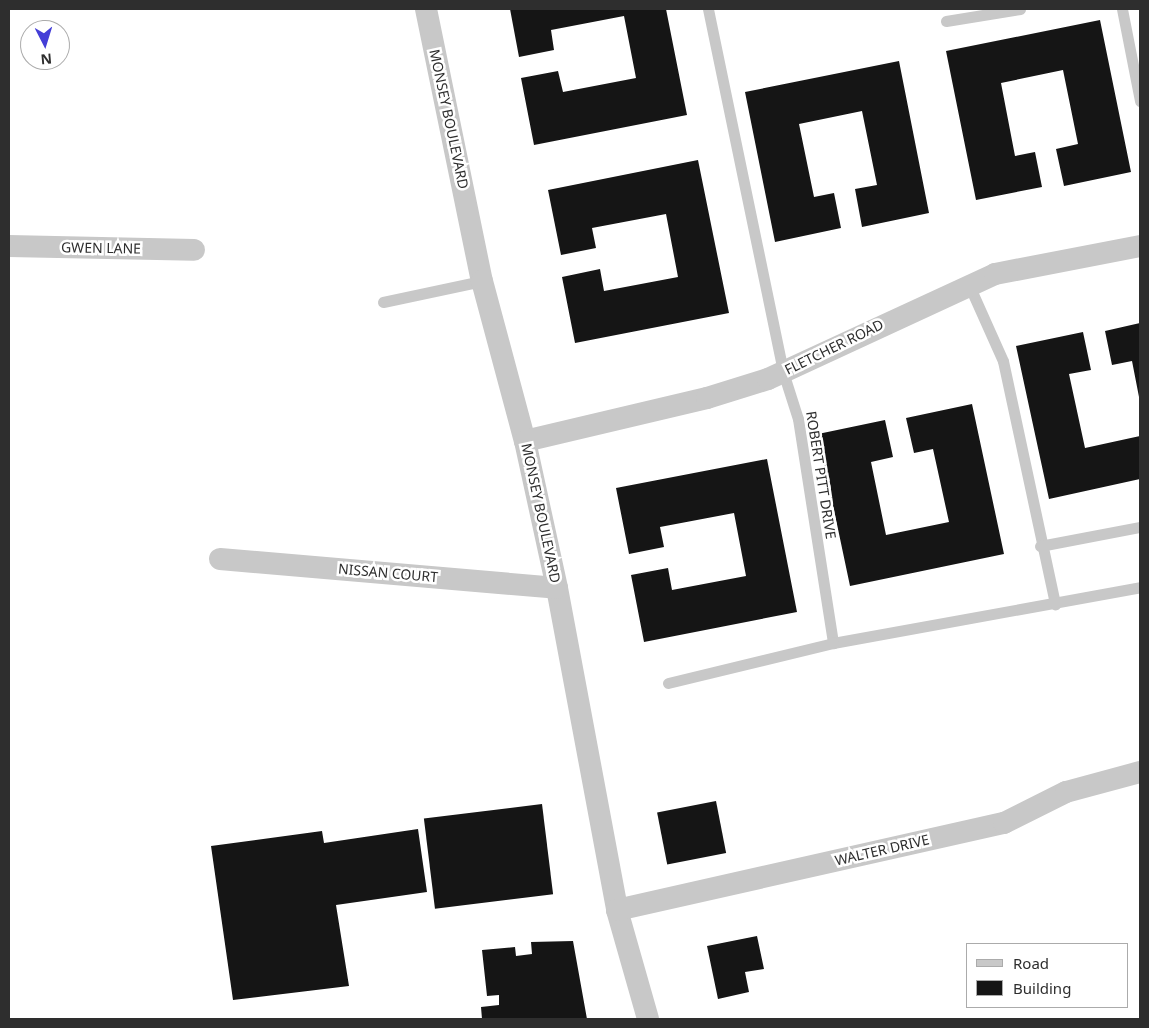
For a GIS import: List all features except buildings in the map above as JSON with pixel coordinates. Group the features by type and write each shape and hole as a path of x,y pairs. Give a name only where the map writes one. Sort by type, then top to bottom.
{"street":[{"name":"MONSEY BOULEVARD","path":"426,9 482,281 525,441 557,588 617,910 648,1019"},
{"name":"GWEN LANE","path":"9,246 194,250"},
{"name":"FLETCHER ROAD","path":"525,441 707,398 783,372 995,274 1140,246"},
{"name":"NISSAN COURT","path":"220,559 557,588"},
{"name":"WALTER DRIVE","path":"617,910 1004,823 1066,792 1140,772"}],"lane":[{"name":"ROBERT PITT DRIVE","path":"708,9 783,372 798,419 832,643"},
{"path":"946,21 1020,9"},
{"path":"1122,9 1140,101"},
{"path":"383,302 482,281"},
{"path":"969,285 1003,361 1040,546 1055,604"},
{"path":"1040,546 1140,527"},
{"path":"668,683 832,643 1055,604 1140,587"}]}
